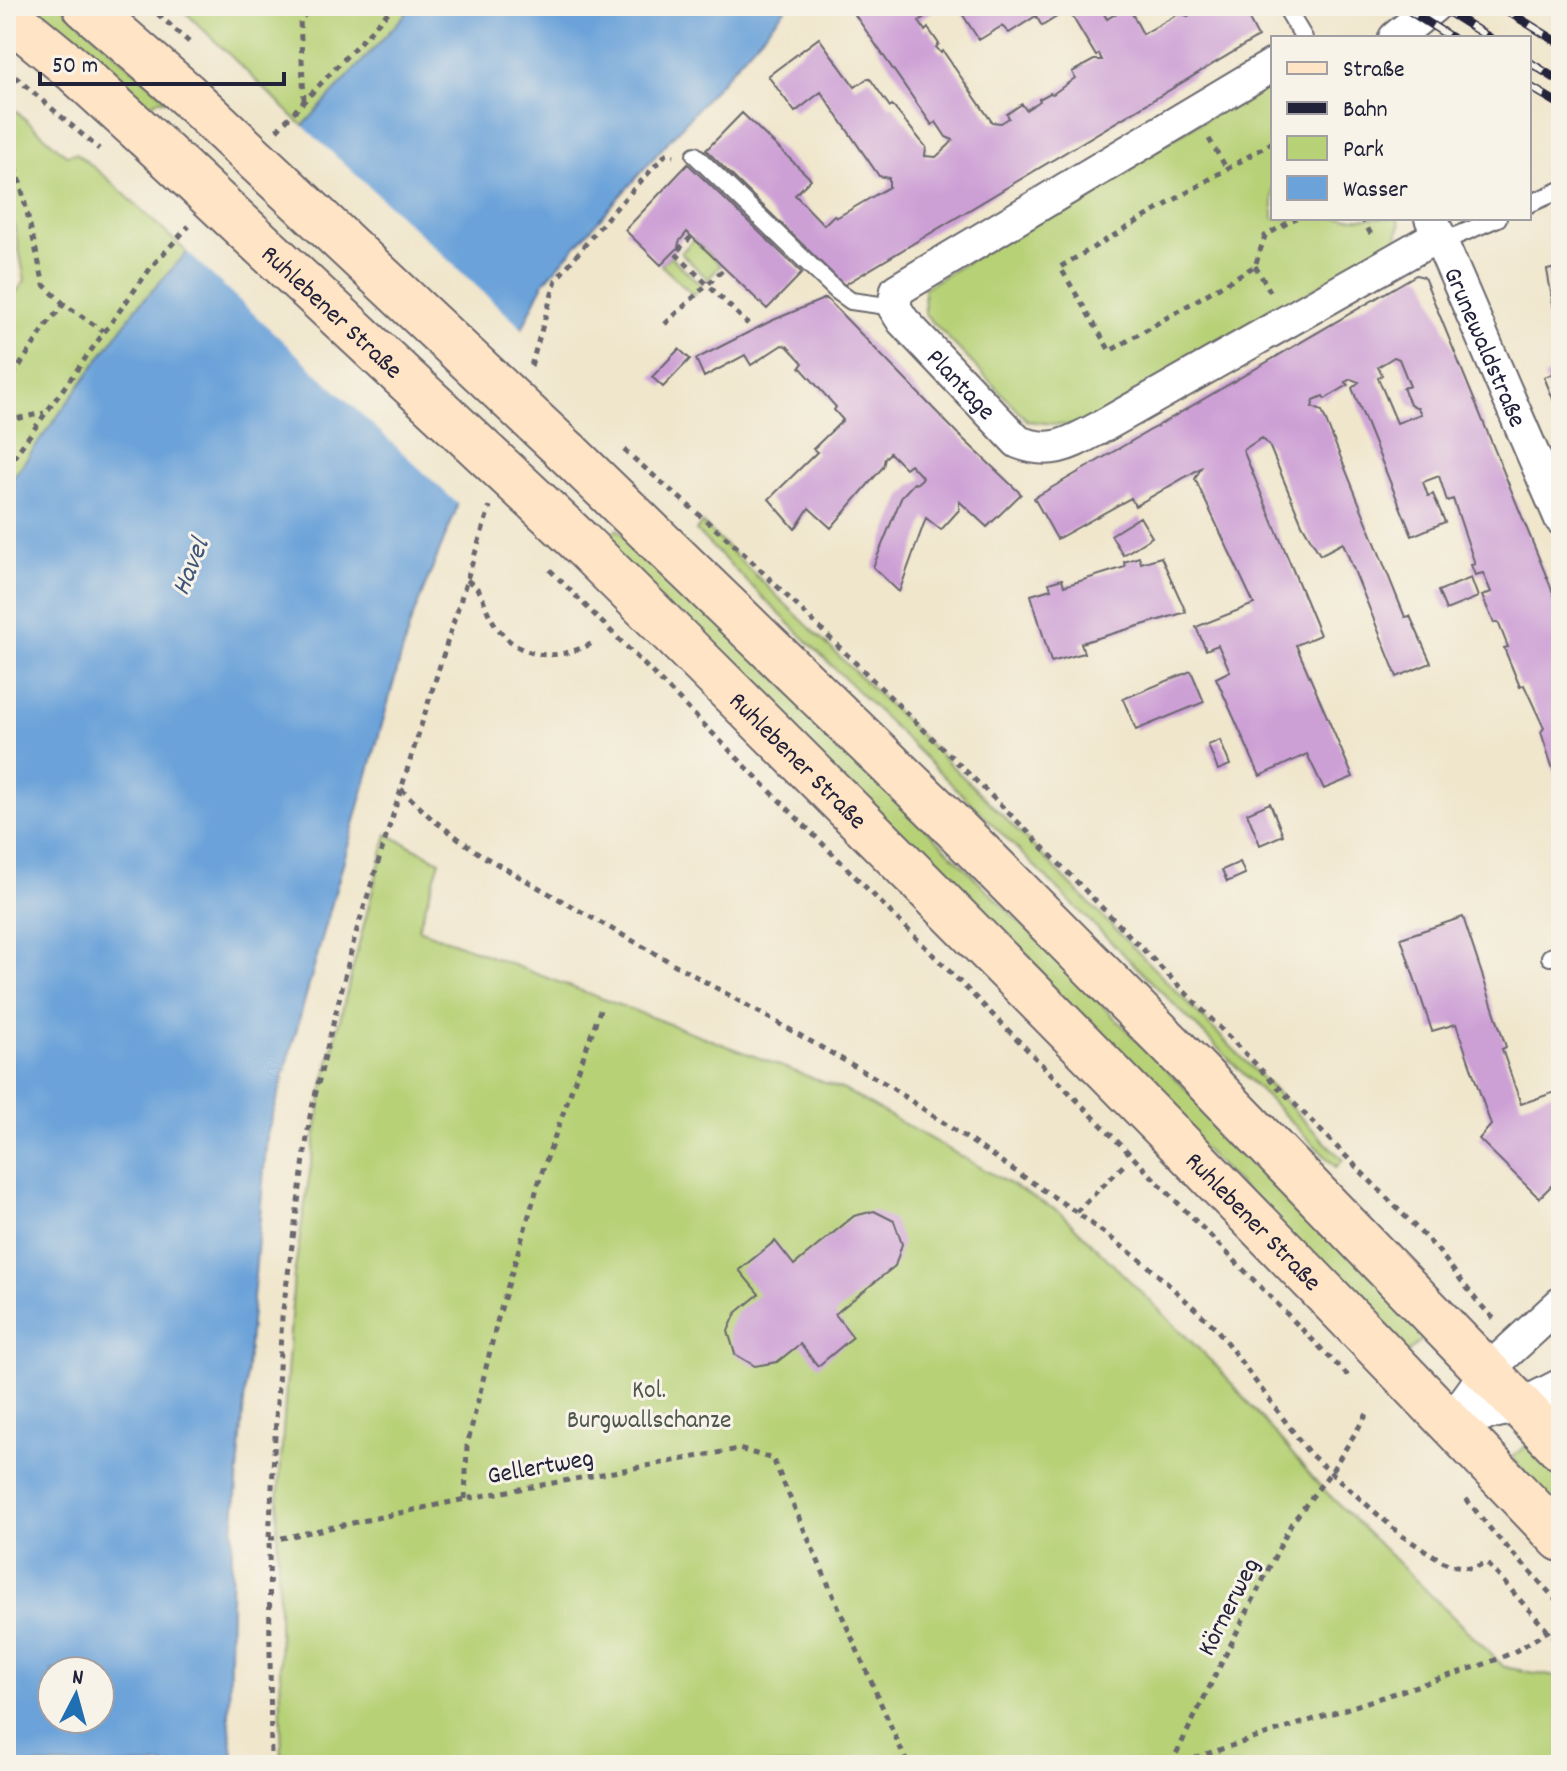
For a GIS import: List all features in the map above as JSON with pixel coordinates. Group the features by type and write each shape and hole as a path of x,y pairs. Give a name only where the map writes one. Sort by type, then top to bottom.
{"main road":[{"path":"85,6 185,93 567,452 941,814 1194,1068 1561,1448"},
{"name":"Ruhlebener Straße","path":"6,14 74,70 146,136 564,556 1058,1017 1561,1539"}],"street":[{"path":"1397,36 1434,6"},
{"path":"894,307 897,290 1271,66"},
{"name":"Plantage","path":"894,307 903,321 1018,442 1036,449 1054,449 1103,426 1437,232"},
{"name":"Grunewaldstraße","path":"1437,232 1561,519"},
{"path":"1450,1422 1487,1371 1561,1303"},
{"path":"1450,1422 1520,1406 1561,1385"}],"lane":[{"path":"1285,6 1303,36"},
{"path":"695,155 837,291 851,301 894,307"},
{"path":"1531,203 1561,190"},
{"path":"1437,232 1489,220"}],"path":[{"path":"149,6 192,44"},
{"path":"313,6 300,20 304,101 394,6"},
{"path":"6,69 107,156"},
{"path":"1271,143 1060,267 1110,351 1255,266 1265,236 1293,220"},
{"path":"6,145 15,161 44,285 64,304 103,331 6,468"},
{"path":"529,374 556,280 666,154 685,160 691,153 695,155"},
{"path":"691,237 675,253 748,324"},
{"path":"665,324 725,268"},
{"path":"6,386 64,304"},
{"path":"6,421 45,412"},
{"path":"617,444 739,549 1019,823 1437,1249 1471,1293"},
{"path":"271,1765 269,1538 282,1317 310,1116 355,936 490,504"},
{"path":"564,556 1014,1036 1355,1383"},
{"path":"467,580 482,591 489,614 503,635 531,653 557,656 593,643"},
{"path":"401,789 432,819 481,855 886,1084 1076,1212 1147,1265 1215,1327 1309,1453 1402,1536 1449,1565 1471,1568 1487,1563 1561,1646"},
{"path":"465,1499 467,1446 497,1322 541,1175 600,1010"},
{"path":"1076,1212 1125,1164"},
{"name":"Körnerweg","path":"1171,1765 1291,1524 1331,1472 1367,1414"},
{"name":"Gellertweg","path":"269,1538 282,1538 465,1499 739,1449 773,1459 908,1765"},
{"path":"1463,1496 1561,1605"},
{"path":"1171,1765 1488,1663 1514,1652 1561,1623"}],"green space":[{"path":"24,6 62,6 168,100 158,100 151,105 154,119"},
{"path":"179,6 413,6 303,126"},
{"path":"1271,80 1271,220 1398,220 1400,224 1396,241 1080,427 1028,421 925,314 924,288"},
{"path":"6,102 66,155 76,153 107,178 188,253 138,306 6,487 6,307 25,280 6,184"},
{"path":"694,239 721,265 708,279 681,253"},
{"path":"670,256 702,286 693,295 661,265"},
{"path":"702,523 999,812 1343,1160 1336,1167 696,531"},
{"path":"617,529 709,611 1429,1333 1407,1354 597,538 609,536"},
{"name":"Kol. Burgwallschanze","path":"387,834 440,861 418,929 844,1090 1061,1213 1219,1369 1320,1486 1504,1667 1561,1678 1561,1765 282,1765 277,1518 294,1275 324,1082"},
{"path":"1534,1441 1561,1471 1561,1514 1512,1457"}],"water":[{"name":"Havel","path":"413,6 788,6 544,282 486,406 455,513 411,621 267,1135 232,1543 229,1717 234,1765 6,1765 6,487 138,306"}],"pier":[{"path":"300,123 525,331 489,407 461,507 185,250"}],"building":[{"path":"862,6 940,6 919,21 925,31 928,28 939,44 936,47 941,53 943,51 992,122 1001,123 1009,118 1007,114 1022,104 1026,110 1039,99 1053,94 1075,78 1072,72 1094,60 1102,60 1099,54 1096,56 1066,6 1099,6 1107,19 1128,6 1143,34 1180,13 1188,16 1192,13 1188,6 1242,6 1258,37 844,285 706,150 742,113 811,179 795,195 824,225 834,215 836,218 889,187 889,178 879,176 821,92 795,112 768,76 819,38 855,87 868,78 871,80 890,107 892,105 926,147 925,156 936,157 949,145 953,140 946,137 936,122 932,125 853,12"},
{"path":"957,6 1057,6 1058,16 1042,26 1036,16 1009,33 1002,26 979,40"},
{"path":"688,164 802,273 767,309 687,232 678,248 661,265 625,230"},
{"path":"1561,267 1561,337 1559,338 1547,270"},
{"path":"1416,275 1424,277 1561,612 1561,794 1541,732 1544,728 1524,685 1520,687 1504,648 1508,647 1498,622 1494,623 1482,596 1491,592 1483,573 1475,575 1471,565 1475,564 1453,499 1447,501 1439,476 1423,482 1428,496 1433,494 1445,522 1412,536 1352,388 1359,382 1351,379 1345,382 1348,385 1325,399 1323,396 1314,400 1312,407 1322,411 1405,617 1410,616 1431,663 1397,677 1343,543 1320,555 1302,524 1269,445 1262,438 1243,450 1320,635 1296,645 1353,777 1324,789 1307,754 1260,776 1216,678 1230,671 1218,645 1206,650 1196,627 1254,604 1195,479 1201,468 1135,506 1131,498 1057,539 1034,498","holes":["1394,357 1399,359 1410,386 1403,388 1410,404 1418,408 1421,414 1397,423 1378,378 1382,375 1378,367"]},
{"path":"826,298 1021,494 987,527 959,501 959,510 941,530 926,518 899,592 873,567 902,496 923,478 910,464 905,468 890,453 883,467 831,528 809,508 795,529 769,499 817,452 813,449 843,420 834,410 836,407 800,367 803,363 787,346 782,345 751,365 745,355 704,377 696,359 771,321"},
{"path":"679,349 690,359 663,387 652,377"},
{"path":"1561,371 1561,418 1544,377"},
{"path":"1140,517 1152,537 1123,555 1111,535"},
{"path":"1139,557 1141,563 1161,557 1186,612 1081,643 1084,653 1051,662 1031,595 1051,589 1049,583 1062,579 1064,586 1125,567 1124,562"},
{"path":"1471,578 1478,597 1446,610 1438,591"},
{"path":"1191,671 1204,702 1136,730 1123,699"},
{"path":"1220,740 1230,765 1218,770 1208,745"},
{"path":"1270,803 1283,835 1260,845 1247,813"},
{"path":"1240,862 1245,874 1227,882 1222,870"},
{"path":"1463,917 1506,1047 1502,1049 1521,1104 1561,1090 1561,1176 1539,1198 1479,1139 1491,1125 1456,1024 1432,1031 1401,938"},
{"path":"874,1211 894,1221 902,1244 895,1266 835,1314 853,1337 818,1366 800,1344 777,1362 755,1366 735,1354 728,1331 736,1313 759,1294 739,1270 775,1241 794,1265 854,1216"}],"railway":[{"path":"1402,6 1449,36"},
{"path":"1439,6 1487,36"},
{"path":"1499,6 1561,44"},
{"path":"1531,63 1561,82"},
{"path":"1531,87 1561,105"}]}
